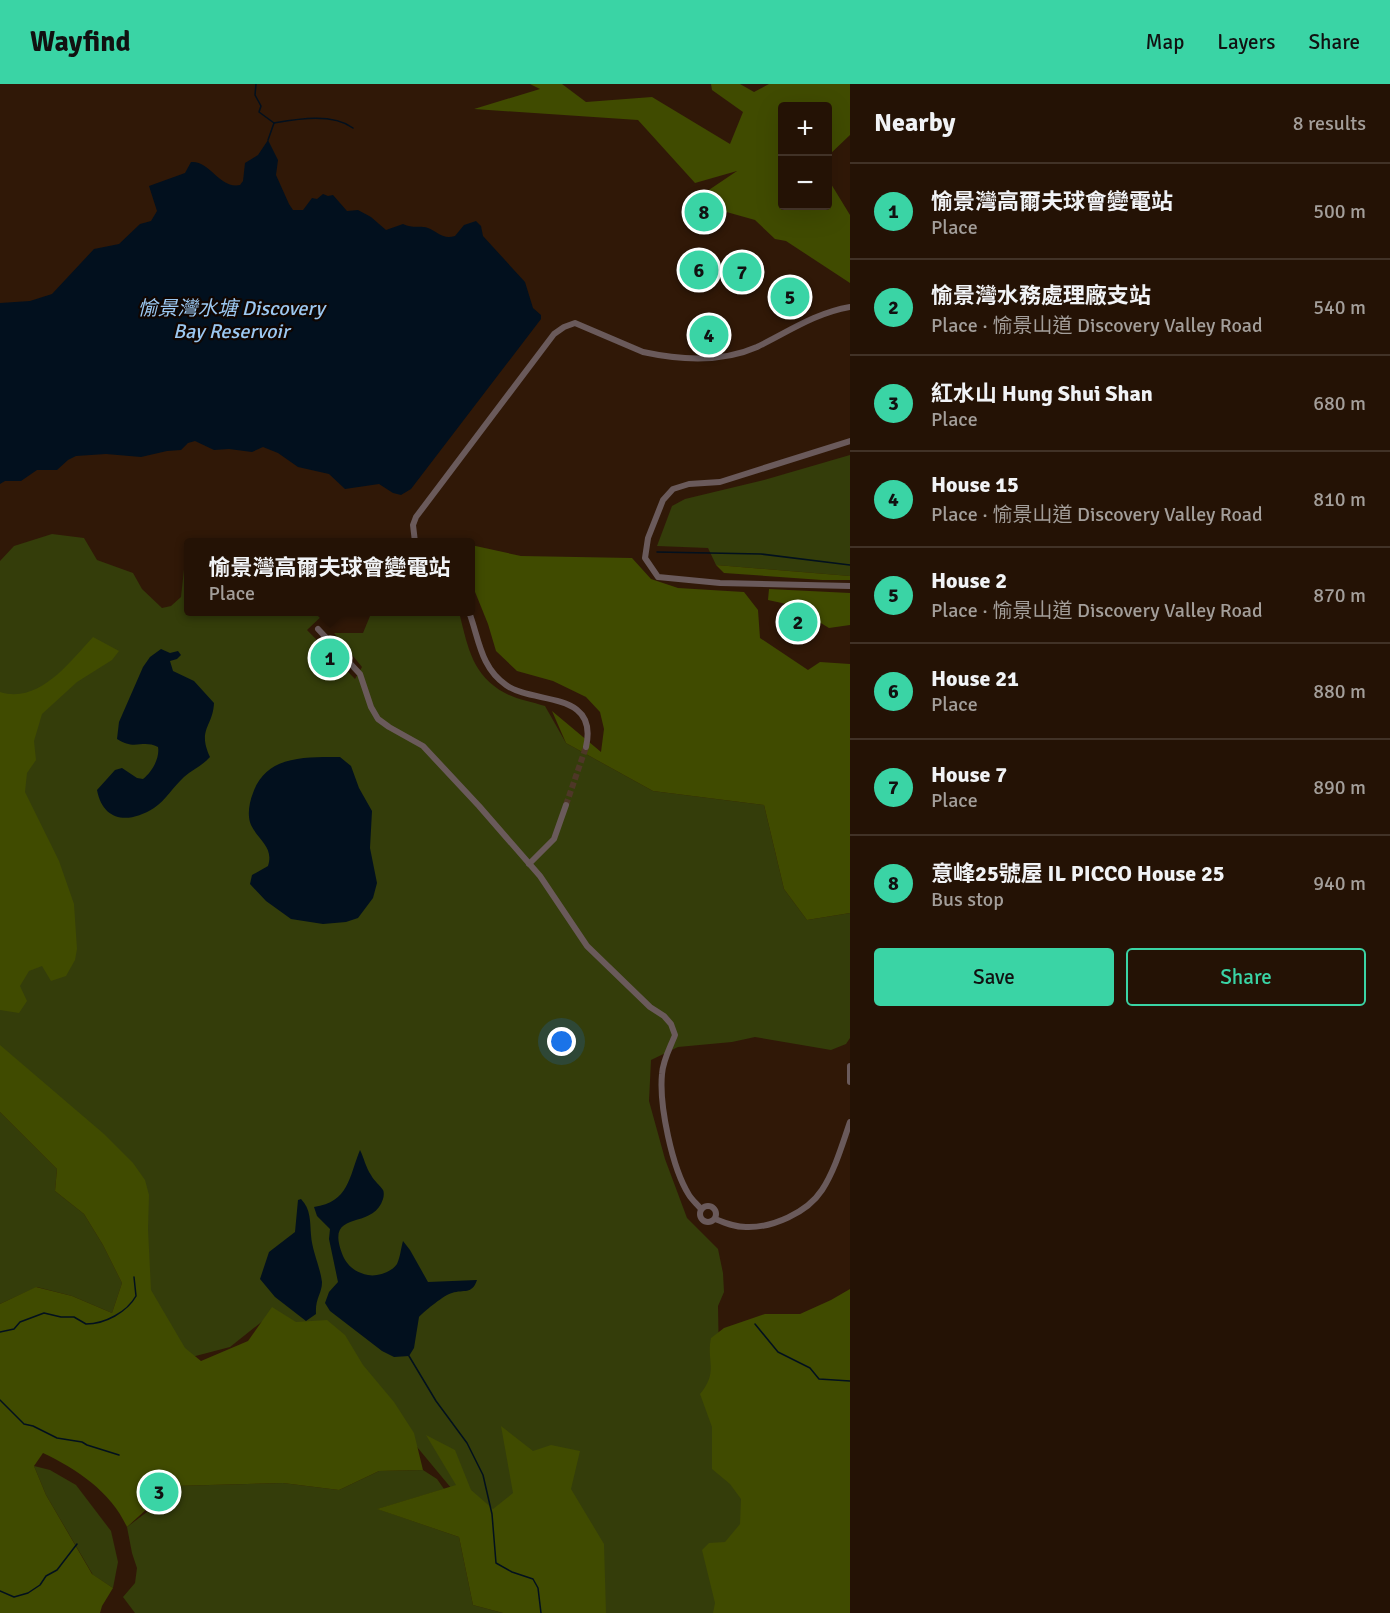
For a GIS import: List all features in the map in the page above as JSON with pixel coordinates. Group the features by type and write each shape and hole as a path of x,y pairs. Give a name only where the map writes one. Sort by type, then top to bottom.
{"street":[{"path":"414,538 413,525 416,517 554,334 564,327 575,323 643,352 674,357 723,357 756,347 817,316 850,307"},
{"path":"850,441 720,482 689,484 673,489 663,500 648,538 645,558 658,577 669,579 720,583 850,586"},
{"path":"469,616 480,651 496,676 506,686 563,702 574,708 586,724 588,736 586,747"},
{"path":"318,629 360,674 371,707 378,719 423,746 530,864 558,901 587,946 628,988 671,1024 675,1035 664,1060 661,1104 682,1181 690,1197 701,1209"},
{"path":"530,864 554,839 566,805"},
{"path":"850,1066 850,1082"},
{"path":"714,1219 747,1228 788,1218 807,1206 820,1193 829,1178 850,1122"},
{"path":"709,1206 714,1209 716,1214 714,1219 707,1223 702,1221 699,1214 701,1209 709,1206"}],"green space":[{"path":"530,84 562,84 586,102 652,97 730,144 743,112 712,90 711,84 740,84 754,92 769,84 850,84 850,135 832,152 832,102 778,102 778,210 832,210 832,186 850,215 850,283 786,241 775,239 755,220 691,202 737,171 695,183 638,120 474,109 540,89"},
{"path":"850,455 850,576 716,565 708,548 657,546 672,506 685,499 764,480"},
{"path":"52,534 84,538 97,560 133,573 142,589 162,608 171,606 181,597 184,569 184,616 322,616 307,630 355,679 362,667 334,633 363,633 370,616 460,616 469,650 479,670 494,686 509,695 545,706 566,743 653,791 764,805 784,889 807,920 850,913 850,1038 846,1044 831,1050 755,1037 732,1042 678,1047 651,1060 649,1101 665,1159 687,1218 718,1249 723,1273 724,1292 718,1306 721,1470 747,1493 724,1613 568,1613 476,1518 329,1341 264,1320 230,1347 184,1359 0,1063 0,561 14,546"},
{"path":"475,546 521,556 632,558 651,579 678,588 744,592 758,610 760,638 808,670 820,662 850,664 850,913 807,920 784,889 764,805 653,791 566,743 552,711 601,752 604,729 600,712 586,697 553,681 517,671 496,651 475,592"},
{"path":"716,565 850,576 850,580 724,573"},
{"path":"769,589 850,593 850,625 829,628 791,605 768,600"},
{"path":"93,637 119,651 112,660 77,682 42,714 34,741 36,760 27,773 25,792 59,861 74,904 77,949 75,960 66,976 51,981 42,966 29,971 20,986 27,1001 19,1013 0,1010 0,692 14,694 40,687 63,669"},
{"path":"0,1045 104,1134 133,1163 145,1180 149,1195 151,1290 185,1348 201,1361 248,1341 272,1307 296,1322 327,1320 345,1335 363,1365 394,1402 414,1433 423,1470 379,1471 339,1490 283,1483 172,1486 127,1527 112,1503 92,1483 68,1466 43,1453 34,1466 46,1495 92,1574 113,1588 100,1613 0,1613 0,1304 36,1287 72,1296 112,1313 122,1283 84,1214 55,1191 57,1169 0,1112"},
{"path":"0,1112 57,1169 55,1191 84,1214 103,1245 122,1283 112,1313 72,1296 37,1287 0,1304"},
{"path":"850,1289 850,1613 713,1613 715,1603 702,1550 709,1543 725,1542 740,1524 741,1499 730,1484 712,1469 712,1427 700,1394 711,1373 711,1338 724,1328 765,1314 800,1314"},
{"path":"501,1426 533,1451 551,1445 580,1451 571,1489 604,1544 606,1613 503,1613 473,1605 459,1537 377,1509 456,1485 426,1435 455,1450 471,1490 493,1509 513,1493"},
{"path":"34,1466 50,1470 76,1485 111,1531 118,1562 113,1588 93,1575 46,1495"},
{"path":"423,1470 437,1479 444,1489 378,1509 459,1537 473,1605 503,1613 135,1613 123,1597 135,1583 137,1568 127,1527 147,1512 172,1486 283,1483 339,1490 379,1471"}],"water":[{"name":"愉景灣水塘 Discovery Bay Reservoir","path":"268,140 278,160 276,175 293,210 303,210 312,198 317,199 323,194 333,195 347,211 358,210 371,217 386,230 403,224 425,227 451,237 455,236 464,225 476,221 481,226 483,236 525,282 533,308 541,315 541,319 411,489 401,495 379,484 345,489 329,474 298,467 278,453 263,447 252,452 214,450 195,441 188,443 181,450 141,457 106,454 76,456 57,470 37,470 21,481 5,481 0,484 0,303 30,301 52,294 94,249 119,244 140,224 151,221 157,211 149,186 185,173 191,162 204,165 226,183 240,185 243,181 245,163 258,155"},
{"path":"161,649 170,653 178,651 181,655 170,661 173,671 194,681 214,703 205,734 206,748 210,757 184,777 154,808 127,818 118,817 105,809 97,790 115,770 122,768 137,778 143,779 155,764 158,747 147,744 134,745 117,739 119,722 143,667 150,657"},
{"path":"340,757 351,766 359,788 372,811 370,848 377,883 373,898 358,918 346,922 323,924 291,919 266,901 250,884 252,875 268,866 269,859 265,844 254,831 249,818 252,797 259,781 267,771 277,765 301,758"},
{"path":"360,1150 369,1172 383,1190 384,1195 378,1209 370,1215 344,1225 339,1231 339,1241 347,1263 364,1274 384,1273 397,1264 403,1241 428,1282 477,1280 470,1290 449,1294 419,1317 414,1348 409,1356 394,1357 382,1351 330,1311 325,1303 329,1292 338,1282 329,1239 330,1229 317,1216 314,1207 326,1204 341,1194 350,1179"},
{"path":"301,1199 308,1211 312,1241 322,1282 316,1314 306,1321 275,1297 260,1279 269,1252 295,1232 298,1200"}],"waterway":[{"path":"256,84 255,95 261,106 259,112 274,123 268,140"},
{"path":"274,123 325,119 345,123 353,128"},
{"path":"657,552 761,554 850,565"},
{"path":"0,1332 14,1329 20,1322 44,1313 74,1317 86,1324 101,1322 121,1312 132,1302 136,1296 134,1277"},
{"path":"755,1324 778,1352 810,1368 819,1379 850,1381"},
{"path":"409,1356 436,1401 467,1443 483,1475 492,1514 496,1563 512,1572 533,1579 538,1588 541,1613"},
{"path":"0,1400 24,1424 57,1438 82,1442 119,1455"},
{"path":"0,1591 14,1597 28,1593 40,1585 46,1576 57,1570 77,1544"}],"tunnel":[{"path":"566,805 586,747"}],"place":[{"name":"意峰25號屋 IL PICCO House 25","path":"704,212"},
{"name":"House 21","path":"699,270"},
{"name":"House 7","path":"742,272"},
{"name":"House 2","path":"790,297"},
{"name":"House 15","path":"709,335"},
{"name":"愉景灣水務處理廠支站","path":"798,622"},
{"name":"愉景灣高爾夫球會變電站","path":"330,658"},
{"name":"紅水山 Hung Shui Shan","path":"159,1492"}]}
